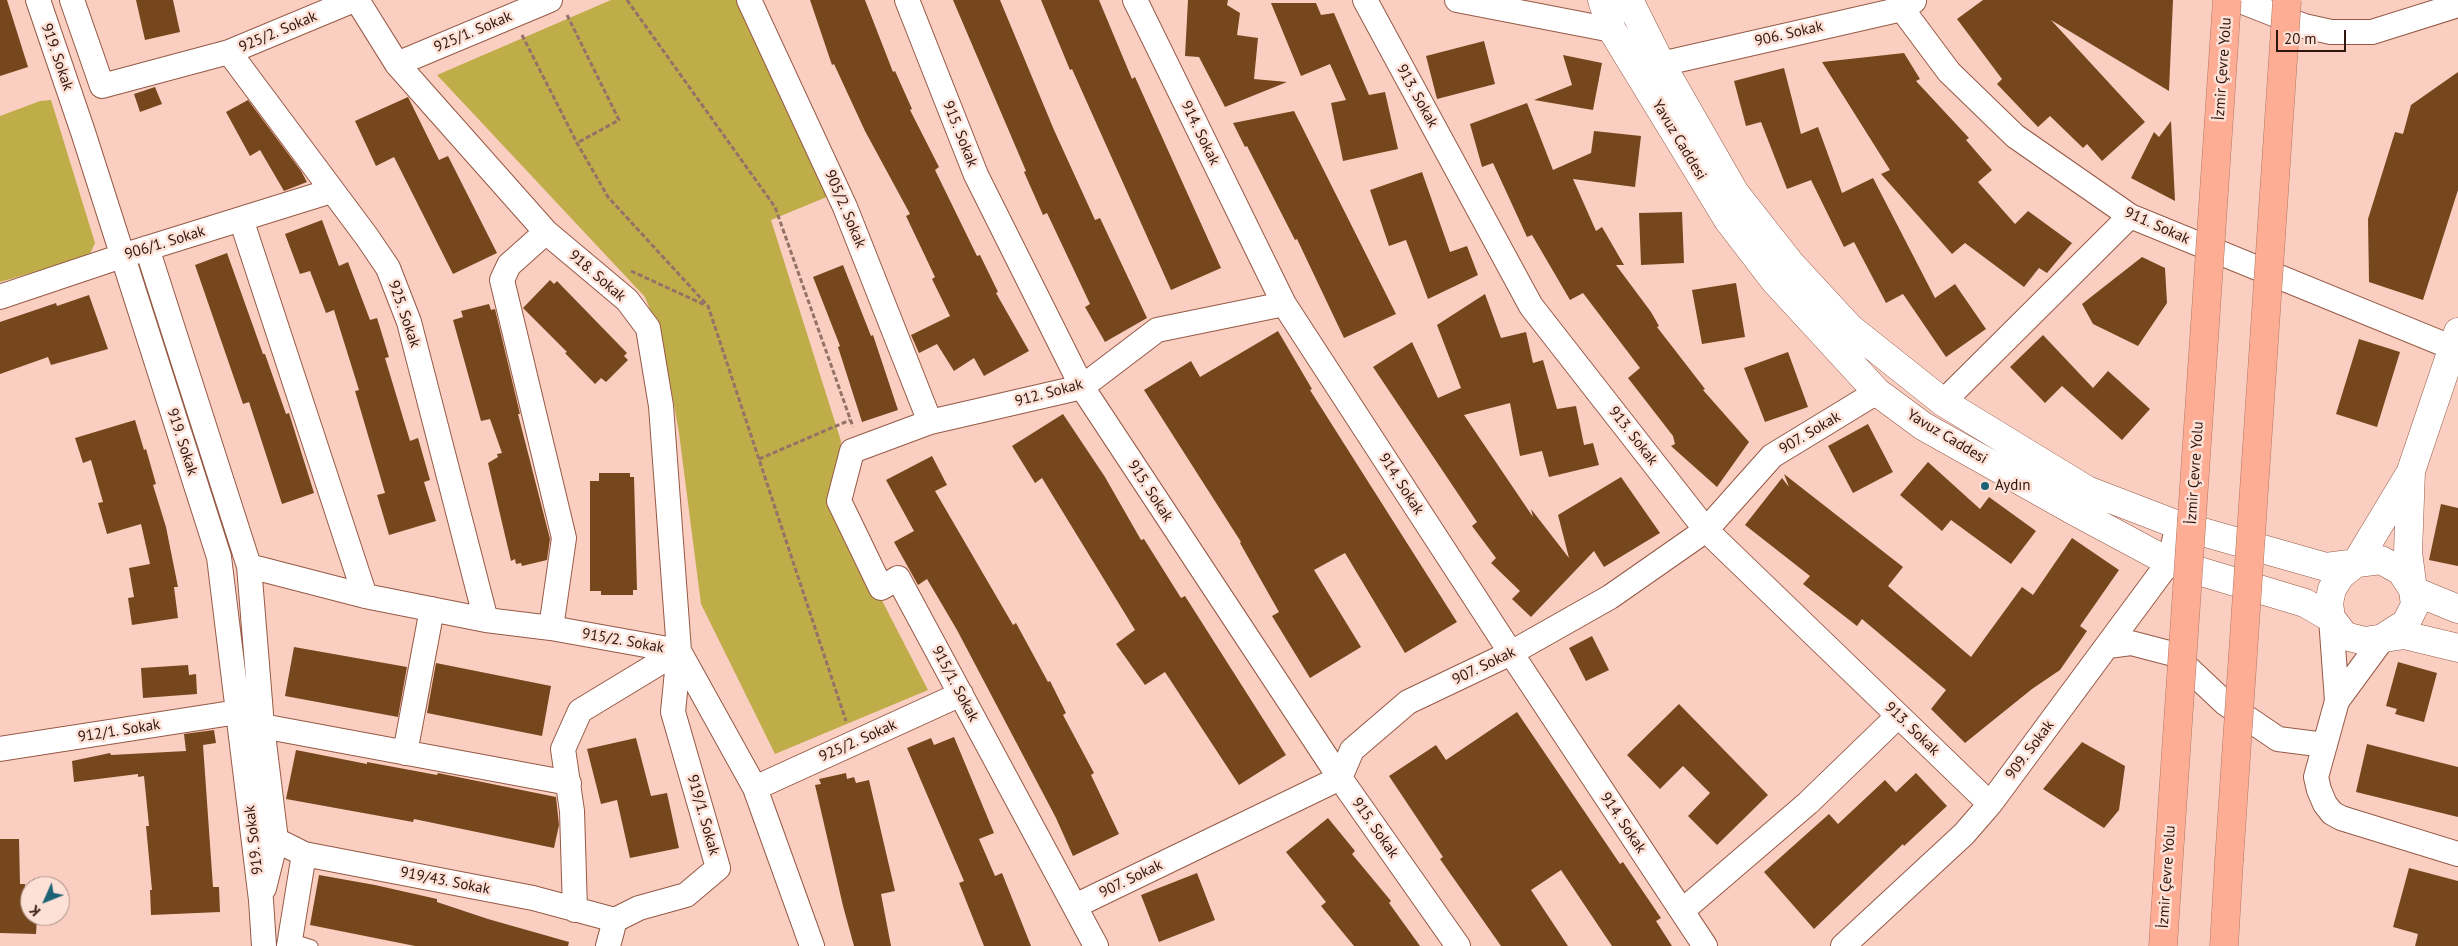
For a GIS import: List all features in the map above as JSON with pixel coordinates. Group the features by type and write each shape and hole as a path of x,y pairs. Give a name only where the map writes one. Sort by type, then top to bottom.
{"highway":[{"name":"İzmir Çevre Yolu","path":"2163,946 2227,0"},
{"path":"2224,946 2287,0"}],"main road":[{"name":"Yavuz Caddesi","path":"1602,0 1612,30 1728,220 1774,280 1877,392 1923,426 2076,512 2170,562 2305,603 2331,618 2344,636 2365,641 2404,635 2458,648"},
{"name":"Yavuz Caddesi","path":"1629,0 1661,64 1735,193 1790,263 1850,328 1943,402 2087,490 2178,525 2326,567 2381,560 2401,571 2414,591"},
{"path":"2331,618 2329,603 2332,589 2341,575 2356,563 2411,472 2456,343"},
{"path":"2384,637 2406,623 2415,605 2408,552 2411,472"},
{"path":"2414,591 2458,609"}],"street":[{"name":"919. Sokak","path":"38,0 219,557 261,900 264,946"},
{"name":"925/2. Sokak","path":"72,0 102,86 229,52 355,0"},
{"name":"918. Sokak","path":"355,0 397,64 546,232 627,300 648,328 661,406 679,650"},
{"name":"905/2. Sokak","path":"749,0 845,207 930,422"},
{"name":"915. Sokak","path":"907,0 976,175 1082,387 1340,778 1458,946"},
{"name":"914. Sokak","path":"1135,0 1284,304 1511,654 1705,946"},
{"name":"913. Sokak","path":"1365,0 1531,306 1706,530 1990,804"},
{"path":"1457,0 1612,30"},
{"path":"2238,0 2304,26 2331,32 2372,32 2458,5"},
{"name":"906. Sokak","path":"1661,64 1905,3"},
{"name":"911. Sokak","path":"1905,3 1949,72 2015,136 2130,216 2456,343"},
{"name":"925/1. Sokak","path":"397,64 508,8 557,4"},
{"name":"925. Sokak","path":"229,52 388,268 409,322 486,620"},
{"name":"906/1. Sokak","path":"0,297 147,248 332,191"},
{"path":"1943,402 2130,216"},
{"path":"241,219 365,596"},
{"path":"546,232 509,265 502,280 564,538 552,628"},
{"name":"919. Sokak","path":"147,248 249,566 262,726 276,840 261,900"},
{"name":"912. Sokak","path":"861,448 930,422 1082,387 1157,330 1284,304"},
{"name":"907. Sokak","path":"1075,906 1340,778 1352,750 1408,702 1511,654 1610,597 1706,530 1772,456 1877,392"},
{"name":"915/1. Sokak","path":"861,448 852,451 839,501 881,588 898,578 1096,946"},
{"name":"909. Sokak","path":"1843,946 1964,834 1990,804 2170,562 2178,525"},
{"name":"915/2. Sokak","path":"249,566 365,596 486,620 552,628 679,650 754,788 812,946"},
{"path":"405,753 432,609"},
{"path":"2331,618 2337,701 2316,777 2324,804 2332,813 2341,818 2458,854"},
{"path":"2337,701 2384,637"},
{"path":"2108,646 2131,643 2173,654 2225,703 2278,739 2325,745"},
{"path":"574,910 572,811 563,749 580,711 679,650"},
{"name":"919/1. Sokak","path":"615,920 639,908 686,895 718,868 673,712 679,650"},
{"name":"925/2. Sokak","path":"754,788 961,694"},
{"name":"912/1. Sokak","path":"0,749 238,712"},
{"path":"1682,910 1808,802 1898,716"},
{"path":"262,726 569,784"},
{"name":"919/43. Sokak","path":"276,840 304,854 533,898 615,920"},
{"path":"297,944 304,854"},
{"path":"608,946 615,920"}],"path":[{"path":"627,0 775,207 861,448"},
{"path":"557,4 619,120 577,143"},
{"path":"508,8 577,143 608,197 708,306 854,743"},
{"path":"759,459 850,420"}],"shaded area":[{"path":"611,0 738,0 829,196 771,220 841,441 832,503 928,690 775,754 701,604 679,433 662,339 645,297 437,75"},
{"path":"51,100 95,243 89,256 0,282 0,116 40,101"}],"building":[{"path":"0,0 7,0 28,67 0,76"},
{"path":"136,0 173,0 180,32 145,40"},
{"path":"810,0 865,0 893,72 895,71 912,109 910,110 939,167 935,170 977,256 980,255 998,292 996,293 1029,351 984,376 974,358 954,371 937,344 919,353 911,335 950,316 932,279 935,277 906,216 910,214 865,131 834,64 832,65"},
{"path":"953,0 1000,0 1054,130 1095,220 1100,218 1147,318 1105,342 1085,307 1090,304 1047,213 1043,215"},
{"path":"1041,0 1099,0 1132,79 1135,77 1221,268 1171,290 1072,69 1070,70"},
{"path":"1188,0 1228,0 1227,5 1240,13 1237,35 1258,38 1254,79 1287,82 1225,107 1199,57 1185,56"},
{"path":"1983,0 2173,0 2169,91 2051,20 2145,122 2102,161 2087,144 2083,148 2050,116 2038,127 1997,84 2002,79 1957,19"},
{"path":"1271,3 1316,3 1321,15 1334,13 1369,95 1385,92 1398,149 1343,161 1331,103 1346,100 1330,64 1301,76"},
{"path":"1484,41 1495,84 1437,99 1426,56"},
{"path":"1904,53 1920,79 1916,81 1969,138 1966,140 1992,170 1978,182 2015,224 2028,211 2072,243 2047,273 2039,268 2024,287 1965,243 1952,254 1881,174 1890,170 1822,62"},
{"path":"1563,55 1602,63 1593,110 1534,100 1572,85"},
{"path":"1784,68 1801,134 1818,127 1842,193 1873,178 1935,298 1955,284 1986,329 1946,357 1903,294 1886,303 1854,242 1844,247 1811,180 1787,189 1761,122 1746,126 1734,81"},
{"path":"2458,72 2458,190 2423,300 2369,282 2368,219 2395,132 2403,134 2411,105"},
{"path":"155,87 162,104 140,112 134,94"},
{"path":"408,97 439,160 448,156 497,253 453,274 394,157 376,166 355,121"},
{"path":"248,100 301,171 307,182 284,191 260,150 250,156 226,112"},
{"path":"1527,103 1553,170 1591,153 1594,131 1641,136 1635,187 1573,179 1596,231 1602,227 1624,265 1616,265 1651,312 1659,326 1657,327 1705,389 1703,390 1749,442 1717,487 1671,446 1675,444 1673,436 1628,378 1640,368 1583,293 1570,300 1532,235 1527,237 1493,163 1482,167 1470,124"},
{"path":"1294,111 1396,314 1344,338 1297,239 1295,240 1247,146 1245,147 1233,123"},
{"path":"2171,121 2175,201 2131,178 2154,132 2159,137"},
{"path":"1422,172 1450,252 1467,246 1478,275 1428,299 1406,240 1389,246 1370,190"},
{"path":"1682,212 1684,263 1641,265 1639,213"},
{"path":"322,220 339,266 348,262 370,320 377,318 389,357 385,358 410,441 418,438 430,480 424,482 436,521 389,535 377,495 385,493 355,391 359,390 334,310 326,313 310,271 300,274 285,234"},
{"path":"227,253 286,414 289,413 314,493 282,504 249,402 243,404 195,265"},
{"path":"2142,257 2165,268 2167,303 2138,346 2093,324 2082,304"},
{"path":"843,265 871,336 873,335 898,410 862,422 838,347 840,346 813,277"},
{"path":"550,280 554,284 557,281 627,353 624,356 628,360 606,382 601,378 595,384 565,353 567,352 523,308"},
{"path":"1736,283 1745,337 1702,344 1692,290"},
{"path":"1485,294 1501,338 1526,332 1533,363 1543,360 1557,409 1576,406 1584,445 1593,443 1599,465 1549,477 1542,451 1520,456 1510,403 1464,415 1533,517 1531,509 1569,558 1558,515 1621,477 1660,533 1604,567 1594,551 1531,617 1512,599 1520,591 1491,563 1496,558 1472,526 1477,522 1373,367 1412,342 1438,398 1461,388 1437,325"},
{"path":"89,295 108,349 51,365 48,357 0,374 0,322 56,303 57,306"},
{"path":"489,304 491,310 495,309 520,414 518,414 550,539 547,560 522,566 521,563 516,564 515,559 511,561 488,463 498,457 497,454 502,453 490,419 481,421 453,320 463,317 461,311"},
{"path":"1278,331 1312,389 1310,390 1457,622 1405,653 1345,553 1314,570 1361,647 1310,678 1272,616 1279,612 1241,542 1144,390 1191,361 1200,377"},
{"path":"2043,335 2093,388 2108,371 2150,409 2122,440 2062,386 2045,403 2010,367"},
{"path":"2359,339 2400,352 2377,427 2336,414"},
{"path":"1788,352 1808,407 1765,422 1744,368"},
{"path":"1063,414 1105,477 1141,540 1144,539 1181,598 1185,596 1286,755 1239,785 1165,672 1145,685 1116,644 1135,630 1042,478 1035,483 1012,446"},
{"path":"135,420 144,450 146,449 156,484 153,485 166,527 178,587 174,587 178,618 132,625 128,598 134,597 129,568 150,564 141,524 107,534 98,503 103,502 91,460 83,463 75,438"},
{"path":"1868,424 1893,472 1853,493 1828,446"},
{"path":"932,456 947,485 935,491 1013,625 1016,623 1048,682 1050,681 1066,713 1063,715 1094,773 1091,775 1119,834 1073,856 1056,818 957,630 927,579 918,585 894,542 914,531 886,480"},
{"path":"1928,462 1980,509 1989,497 2036,531 2011,564 1951,520 1942,531 1900,495"},
{"path":"599,473 630,473 630,477 634,477 637,590 633,590 633,595 601,595 601,591 590,591 590,481 599,481"},
{"path":"1784,474 1903,567 1888,586 1971,657 2022,587 2033,595 2072,538 2119,570 2080,626 2087,631 2060,670 2032,689 1965,743 1931,709 1946,690 1862,619 1857,626 1803,584 1810,576 1745,525 1782,478 1789,487"},
{"path":"2441,504 2458,508 2458,566 2429,560"},
{"path":"1592,636 1609,670 1586,681 1569,648"},
{"path":"294,647 407,667 398,717 285,696"},
{"path":"2398,662 2437,673 2424,722 2395,714 2397,709 2386,706"},
{"path":"436,663 551,686 542,736 427,713"},
{"path":"188,665 189,675 196,674 197,694 143,698 141,668"},
{"path":"1679,704 1768,795 1717,845 1688,816 1710,793 1683,766 1660,789 1627,755"},
{"path":"1517,712 1620,864 1623,862 1661,918 1656,921 1672,946 1612,946 1561,870 1531,890 1568,946 1501,946 1440,859 1443,857 1389,776 1436,745 1446,760"},
{"path":"214,730 216,743 203,745 213,887 219,887 220,912 151,915 150,890 152,890 146,826 149,826 144,776 138,777 138,774 74,782 72,761 110,753 111,755 186,751 184,734"},
{"path":"954,737 994,833 979,839 995,876 1002,873 1031,946 984,946 959,883 964,881 907,748 931,738 934,745"},
{"path":"636,738 651,796 667,793 679,848 630,858 617,800 601,804 587,749"},
{"path":"2082,742 2125,766 2119,810 2104,828 2043,789"},
{"path":"2367,744 2458,767 2458,817 2356,792"},
{"path":"296,750 367,764 367,762 437,775 438,773 556,797 559,825 554,848 414,819 413,822 286,799"},
{"path":"846,773 847,779 854,777 856,783 869,780 895,891 881,894 891,946 854,946 843,906 815,785 821,784 819,779"},
{"path":"1916,773 1947,806 1904,846 1903,844 1814,929 1764,872 1829,814 1838,824 1885,780 1896,792"},
{"path":"1328,818 1355,851 1352,854 1391,901 1389,903 1420,946 1354,946 1321,906 1326,902 1286,852"},
{"path":"0,839 19,839 20,926 36,926 36,934 0,933"},
{"path":"2409,868 2458,881 2458,946 2415,946 2418,934 2393,927"},
{"path":"1197,873 1215,920 1159,942 1141,895"},
{"path":"319,875 437,899 437,902 488,919 569,942 568,946 415,946 310,925"}],"place":[{"name":"Aydın","path":"1985,486"}]}
